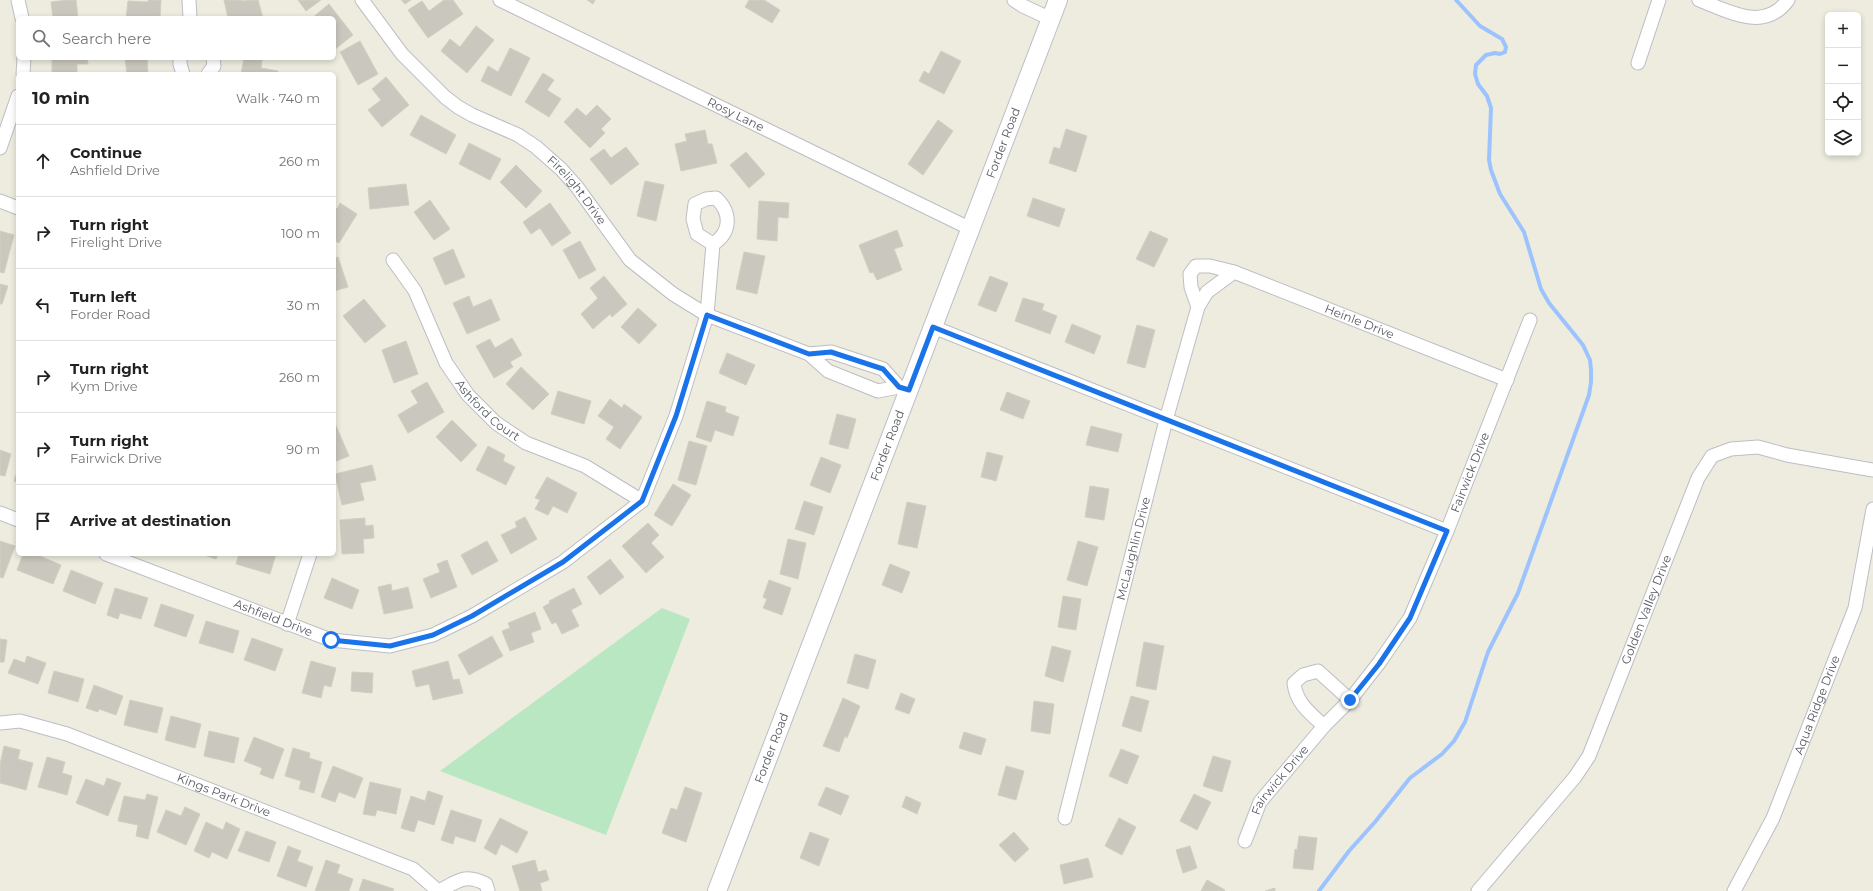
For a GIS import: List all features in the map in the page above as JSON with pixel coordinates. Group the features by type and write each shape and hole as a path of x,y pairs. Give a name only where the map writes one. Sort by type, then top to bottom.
{"main road":[{"name":"Forder Road","path":"717,891 904,388 933,327 1058,0"}],"street":[{"path":"18,0 22,16"},
{"path":"189,0 190,16"},
{"name":"Firelight Drive","path":"362,0 402,54 445,97 472,115 518,135 536,147 562,169 577,187 630,260 673,294 707,315 809,354 828,372 878,392 904,388"},
{"name":"Rosy Lane","path":"500,0 971,228"},
{"path":"1014,0 1023,6 1051,19"},
{"path":"1638,63 1659,0"},
{"path":"1699,0 1741,17 1769,16 1783,7 1788,0"},
{"path":"23,72 24,60"},
{"path":"180,60 182,72"},
{"path":"210,72 214,66 213,60"},
{"path":"0,148 16,102"},
{"path":"0,201 16,207"},
{"path":"642,501 676,416 707,315 713,244"},
{"name":"Ashford Court","path":"393,260 415,291 446,363 468,395 496,423 526,443 586,466 642,501"},
{"name":"Heinle Drive","path":"1198,307 1191,287 1190,274 1196,266 1210,266 1234,272 1507,380"},
{"name":"McLaughlin Drive","path":"1065,818 1166,420 1198,307 1207,292 1234,272"},
{"name":"Fairwick Drive","path":"1245,841 1260,802 1324,726 1350,700 1379,664 1410,618 1447,531 1530,320"},
{"path":"933,327 1447,531"},
{"name":"Firelight Drive","path":"809,354 831,352 883,369 904,388"},
{"name":"Golden Valley Drive","path":"1478,891 1575,777 1589,756 1698,478 1712,456 1730,449 1758,447 1787,455 1873,470"},
{"name":"Ashfield Drive","path":"111,556 331,640 390,646 433,635 472,616 563,562 642,501"},
{"name":"Aqua Ridge Drive","path":"1734,891 1773,818 1855,608 1873,509"},
{"path":"0,513 16,519"},
{"path":"287,624 309,556"},
{"path":"1324,726 1304,706 1295,694 1294,683 1303,675 1318,671 1350,700"},
{"name":"Kings Park Drive","path":"0,722 20,721 68,734 413,869 438,891 457,881 469,878 486,884 488,891"}],"green space":[{"path":"662,608 690,619 606,835 440,771"}],"building":[{"path":"76,0 78,16 53,16 51,2"},
{"path":"148,0 161,0 160,16 126,16 128,1 148,2"},
{"path":"224,0 258,0 262,16 228,16"},
{"path":"298,0 321,0 306,11"},
{"path":"401,0 411,0 405,4"},
{"path":"444,0 453,0 463,14 428,38 408,10 422,1 429,11"},
{"path":"587,0 595,0 593,4"},
{"path":"749,0 764,0 780,10 772,23 745,7"},
{"path":"329,4 353,35 336,48 336,16 314,16"},
{"path":"476,26 494,40 467,73 441,51 450,39 460,47"},
{"path":"360,41 378,74 358,85 340,52"},
{"path":"510,48 530,58 511,96 481,81 488,66 498,72"},
{"path":"941,51 961,61 944,94 919,81 924,71 929,74"},
{"path":"52,60 87,60 88,64 77,64 77,72 52,72"},
{"path":"125,60 147,60 148,72 127,72"},
{"path":"244,60 262,60 261,68 278,71 278,72 241,72"},
{"path":"543,73 554,80 547,90 561,99 549,117 525,102"},
{"path":"386,77 409,105 382,127 368,110 381,100 372,89"},
{"path":"597,105 611,119 601,129 605,133 590,148 564,122 577,108 586,116"},
{"path":"421,115 456,135 446,154 410,135"},
{"path":"938,120 953,131 923,175 908,164"},
{"path":"1066,129 1087,136 1076,172 1049,163 1054,147 1060,149"},
{"path":"705,130 708,144 712,144 717,163 681,171 675,144 687,141 685,134"},
{"path":"469,143 501,159 490,180 459,164"},
{"path":"626,147 639,164 611,185 590,159 604,149 611,158"},
{"path":"746,152 765,174 749,188 730,165"},
{"path":"516,165 542,191 526,208 500,182"},
{"path":"645,181 664,185 656,221 637,216"},
{"path":"406,184 409,205 370,209 368,188"},
{"path":"1033,198 1065,209 1059,227 1027,216"},
{"path":"430,200 450,229 434,240 414,212"},
{"path":"759,201 789,203 788,218 778,217 777,241 757,239"},
{"path":"340,203 357,214 339,243 336,241 336,208"},
{"path":"550,203 571,233 552,246 540,228 531,234 523,222"},
{"path":"897,230 903,246 894,249 902,270 877,280 873,272 870,273 859,245"},
{"path":"0,231 14,235 4,273 0,272"},
{"path":"1150,231 1168,239 1154,267 1136,259"},
{"path":"580,241 596,270 579,279 563,250"},
{"path":"453,249 465,277 445,285 433,258"},
{"path":"744,252 765,256 757,294 736,289"},
{"path":"338,257 348,287 336,290 336,258"},
{"path":"604,276 627,304 612,317 610,314 593,329 581,314 598,298 590,288"},
{"path":"990,276 1008,283 996,312 978,305"},
{"path":"0,284 8,286 2,304 0,304"},
{"path":"469,296 473,307 491,299 500,320 467,334 453,303"},
{"path":"1023,298 1044,304 1042,310 1057,316 1050,334 1015,321"},
{"path":"364,299 386,326 365,343 343,316"},
{"path":"638,308 657,325 639,344 621,327"},
{"path":"1072,324 1101,336 1094,354 1065,342"},
{"path":"1137,325 1155,330 1145,368 1127,363"},
{"path":"512,338 522,355 510,362 513,367 494,378 476,346 490,339 495,348"},
{"path":"406,341 418,374 394,383 382,350"},
{"path":"727,353 755,365 746,385 719,373"},
{"path":"521,367 549,394 533,410 506,384"},
{"path":"427,382 444,412 408,433 398,415 418,403 411,391"},
{"path":"558,391 591,401 584,424 551,414"},
{"path":"1007,392 1030,401 1023,419 1000,410"},
{"path":"610,399 622,408 624,404 642,417 620,449 606,439 614,427 598,416"},
{"path":"707,401 726,407 725,412 739,417 733,436 715,430 711,442 696,437"},
{"path":"837,414 856,419 848,449 829,444"},
{"path":"452,420 477,445 461,462 436,437"},
{"path":"336,426 349,456 336,461"},
{"path":"1091,426 1122,434 1118,452 1086,445"},
{"path":"689,441 707,446 696,485 678,480"},
{"path":"488,446 505,455 503,461 515,467 506,485 476,470"},
{"path":"0,450 11,454 5,476 0,475"},
{"path":"987,452 1003,456 996,481 981,477"},
{"path":"821,457 841,465 830,493 810,485"},
{"path":"372,465 376,480 360,483 364,500 342,505 336,474"},
{"path":"547,477 577,493 567,513 553,506 548,515 535,509 540,500 535,498"},
{"path":"673,484 691,495 672,526 654,515"},
{"path":"1090,486 1109,489 1104,520 1085,517"},
{"path":"804,501 823,507 814,535 795,529"},
{"path":"907,502 926,506 917,548 898,544"},
{"path":"525,517 537,539 511,554 501,535 517,527 515,522"},
{"path":"365,518 365,526 373,525 374,538 363,539 364,553 342,554 340,520"},
{"path":"648,523 659,535 651,543 664,557 646,573 622,546"},
{"path":"788,539 806,543 798,579 780,574"},
{"path":"0,541 15,546 3,578 0,577"},
{"path":"487,541 498,561 472,575 461,555"},
{"path":"1078,541 1098,547 1087,586 1067,580"},
{"path":"22,556 40,556 61,565 53,584 17,570"},
{"path":"207,556 217,556 216,559"},
{"path":"238,556 275,556 270,574 236,564"},
{"path":"610,559 624,577 600,595 587,577"},
{"path":"447,560 457,587 431,598 423,579 440,572 437,564"},
{"path":"890,564 910,572 902,593 882,585"},
{"path":"71,570 103,583 95,604 63,591"},
{"path":"332,578 359,590 352,609 324,598"},
{"path":"769,580 791,588 782,615 763,608 767,599 763,597"},
{"path":"391,584 392,591 408,587 413,608 384,614 378,587"},
{"path":"115,588 148,598 141,619 120,613 118,619 107,615"},
{"path":"574,588 582,604 571,610 579,626 562,634 556,622 552,624 543,607 550,603 549,601"},
{"path":"1063,596 1081,599 1076,630 1058,627"},
{"path":"161,604 194,615 186,637 154,626"},
{"path":"535,612 541,629 531,633 534,642 510,651 502,631 510,628 508,623"},
{"path":"206,621 239,631 233,653 199,643"},
{"path":"492,636 503,656 469,675 458,655"},
{"path":"252,638 283,649 275,671 244,660"},
{"path":"0,639 7,640 4,662 0,662"},
{"path":"1144,642 1164,646 1156,690 1136,686"},
{"path":"1052,646 1071,651 1063,682 1045,676"},
{"path":"855,654 876,660 868,689 847,683"},
{"path":"27,656 46,663 38,684 8,673 14,659 25,663"},
{"path":"311,661 336,668 331,687 324,685 321,698 302,693"},
{"path":"448,661 453,680 459,679 463,693 433,700 429,684 416,687 412,671"},
{"path":"54,671 84,679 78,702 48,693"},
{"path":"352,672 373,673 372,693 351,691"},
{"path":"94,685 123,696 116,715 99,709 98,712 86,708"},
{"path":"901,693 915,699 909,714 895,709"},
{"path":"1131,696 1149,701 1141,732 1122,726"},
{"path":"843,698 860,706 847,738 845,736 839,752 823,746"},
{"path":"130,700 163,708 157,733 124,725"},
{"path":"1034,701 1054,704 1050,734 1031,731"},
{"path":"171,716 201,724 195,748 165,740"},
{"path":"209,731 239,738 234,763 204,756"},
{"path":"964,732 986,739 981,755 959,748"},
{"path":"254,737 284,749 273,779 260,774 262,768 244,761"},
{"path":"4,746 20,750 18,759 33,763 26,790 0,783 0,764"},
{"path":"293,748 310,753 309,758 322,762 314,793 299,789 301,781 285,776"},
{"path":"1121,749 1139,756 1127,784 1109,776"},
{"path":"1213,756 1231,761 1222,792 1203,786"},
{"path":"47,757 65,762 62,773 72,776 67,795 38,787"},
{"path":"333,766 363,778 355,798 339,792 335,802 321,797"},
{"path":"1006,766 1024,771 1016,800 998,795"},
{"path":"107,778 121,783 108,816 76,803 86,779 104,786"},
{"path":"370,782 401,789 396,814 377,810 375,816 363,814"},
{"path":"685,787 702,793 686,842 662,833 671,808 677,810"},
{"path":"826,787 849,796 841,815 818,805"},
{"path":"428,791 443,796 434,825 418,820 414,832 401,828 411,796 425,801"},
{"path":"147,794 158,797 148,839 136,836 138,825 118,821 124,796 145,800"},
{"path":"1194,794 1211,802 1197,830 1180,821"},
{"path":"906,796 921,803 917,814 902,807"},
{"path":"185,807 200,814 186,845 157,832 166,810 181,816"},
{"path":"451,810 482,820 475,842 455,836 453,844 441,840"},
{"path":"500,818 528,832 517,853 501,844 496,855 484,848"},
{"path":"1119,818 1136,827 1122,855 1105,846"},
{"path":"206,822 223,830 226,822 240,829 227,859 212,852 209,858 194,851"},
{"path":"246,831 276,842 269,862 238,851"},
{"path":"810,832 829,839 819,866 800,858"},
{"path":"1014,832 1029,849 1015,862 999,845"},
{"path":"1299,836 1317,838 1313,870 1293,868 1295,849 1297,850"},
{"path":"288,846 301,851 297,861 313,867 306,887 277,876"},
{"path":"1190,846 1197,868 1183,873 1176,850"},
{"path":"1088,858 1093,877 1064,884 1060,865"},
{"path":"326,860 340,865 337,873 353,879 349,891 315,891"},
{"path":"535,860 538,872 546,870 549,880 540,883 542,891 520,891 512,866"},
{"path":"363,879 394,889 393,891 359,891"},
{"path":"1207,880 1225,890 1201,891"},
{"path":"1275,888 1275,891 1265,891"}],"waterway":[{"path":"1319,891 1349,851 1375,822 1410,778 1442,754 1454,741 1465,722 1488,652 1518,593 1589,395 1591,382 1590,360 1583,345 1549,303 1541,289 1524,232 1500,194 1491,170 1489,160 1491,108 1487,96 1478,84 1475,74 1476,65 1486,55 1505,52 1506,47 1502,39 1480,26 1456,0"}],"route":[{"path":"331,640 390,646 433,635 472,616 563,562 642,501 676,416 707,315 809,354 831,352 883,369 899,387 909,390 933,327 1447,531 1410,618 1379,664 1350,700"}]}
